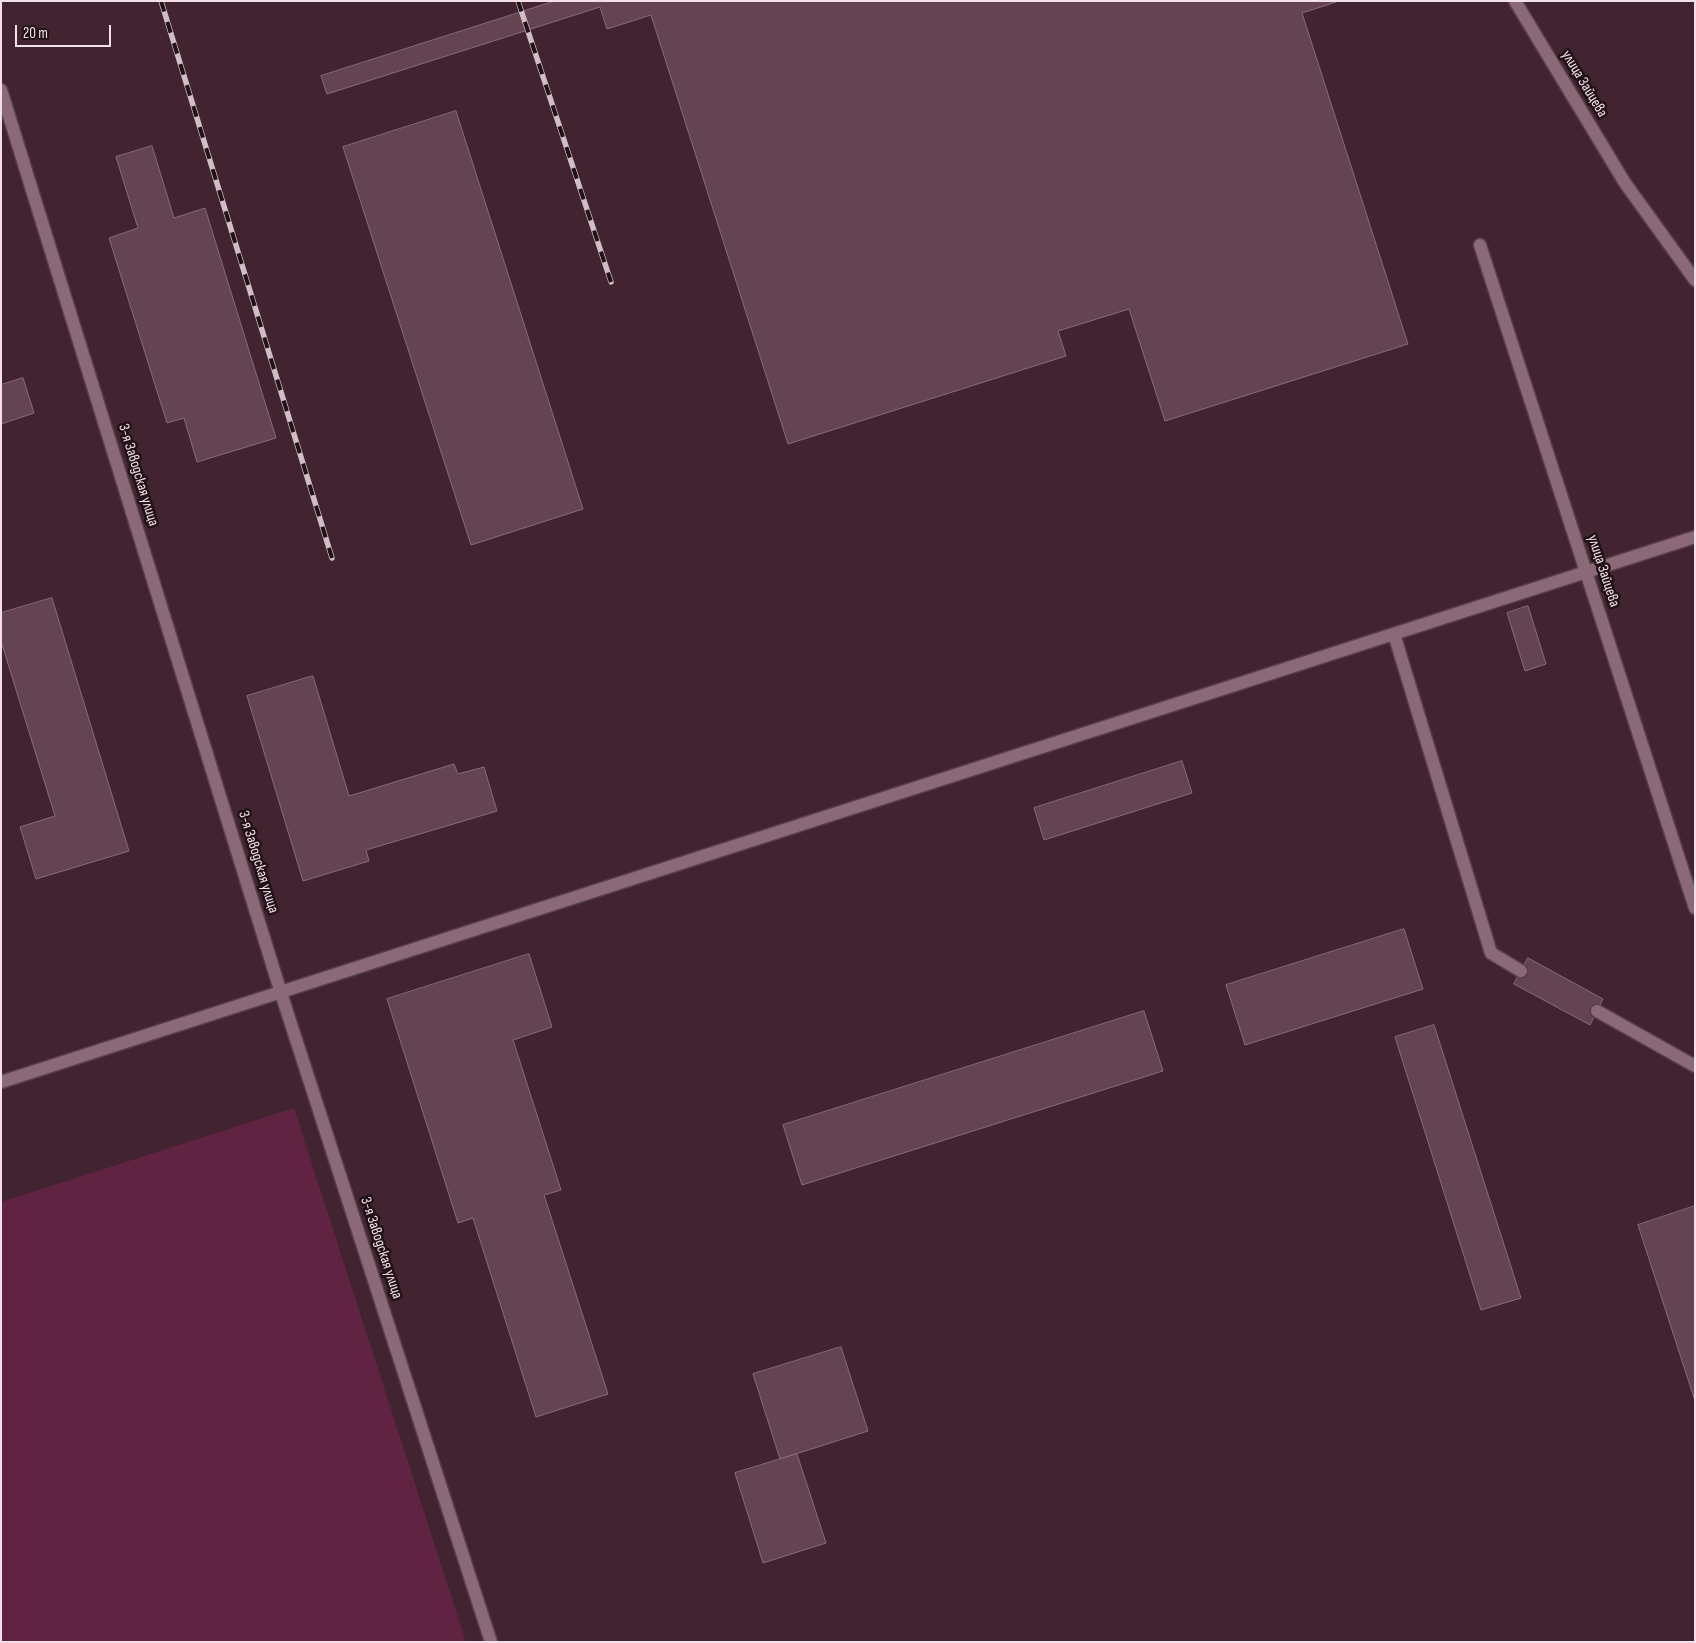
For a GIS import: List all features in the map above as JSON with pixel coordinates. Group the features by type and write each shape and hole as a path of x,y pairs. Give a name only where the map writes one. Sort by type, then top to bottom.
{"street":[{"name":"улица Зайцева","path":"1515,1 1625,183 1695,280"},
{"name":"3-я Заводская улица","path":"1,90 281,993 491,1642"},
{"name":"улица Зайцева","path":"1480,244 1695,908"},
{"path":"1,1082 1695,537"},
{"path":"1394,634 1491,953 1521,971"},
{"path":"1597,1011 1695,1066"}],"shaded area":[{"path":"294,1108 466,1642 1,1642 1,1202"}],"building":[{"path":"555,1 1339,1 1302,13 1408,344 1165,421 1129,309 1058,331 1066,356 788,444 651,15 607,29 600,7 327,94 321,76"},
{"path":"456,111 583,509 471,545 343,147"},
{"path":"152,146 174,218 205,208 276,438 197,462 184,418 167,423 109,238 138,228 116,157"},
{"path":"23,378 34,413 1,424 1,385"},
{"path":"52,598 129,851 36,879 20,827 55,816 1,641 1,613"},
{"path":"1528,606 1546,664 1525,671 1507,613"},
{"path":"313,676 349,796 454,764 458,774 484,767 497,811 366,850 369,861 303,881 247,696"},
{"path":"1182,761 1192,793 1044,840 1034,808"},
{"path":"1404,929 1423,989 1245,1045 1226,985"},
{"path":"529,954 552,1027 513,1040 561,1190 544,1195 608,1394 536,1417 473,1218 458,1223 387,999"},
{"path":"1528,958 1603,999 1590,1025 1514,984"},
{"path":"1144,1011 1163,1071 802,1185 783,1125"},
{"path":"1434,1025 1521,1298 1481,1310 1395,1037"},
{"path":"1695,1206 1695,1401 1638,1225"},
{"path":"841,1347 868,1431 780,1459 753,1374"},
{"path":"797,1454 826,1543 763,1563 735,1473"}],"railway":[{"path":"161,1 332,558"},
{"path":"518,1 611,282"}]}
